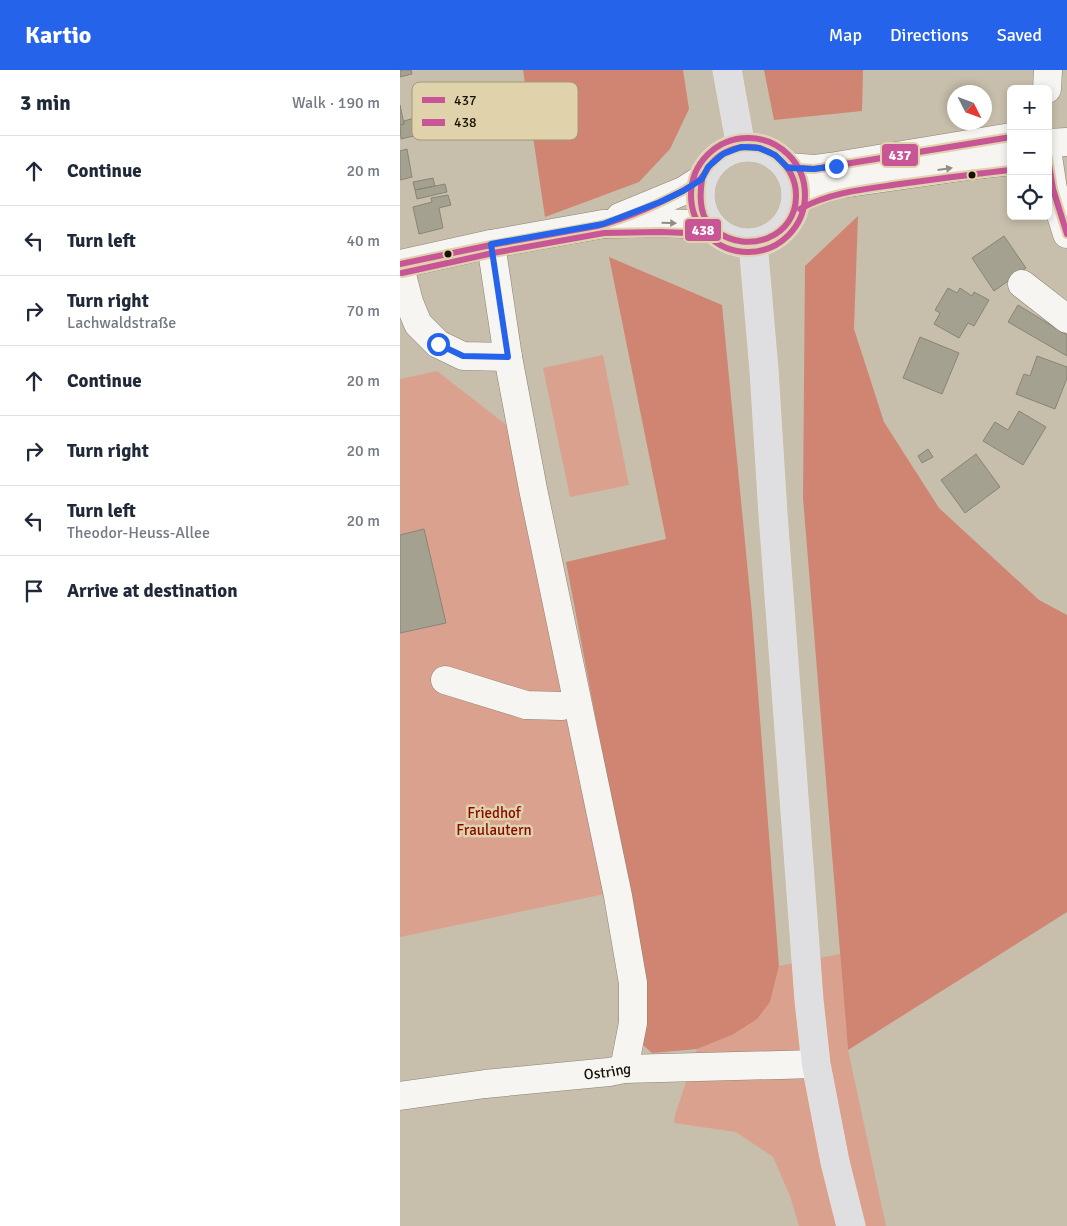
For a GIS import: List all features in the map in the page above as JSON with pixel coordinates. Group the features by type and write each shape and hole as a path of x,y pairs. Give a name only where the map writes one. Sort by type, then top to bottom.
{"main road":[{"path":"727,70 741,147"},
{"path":"741,147 759,148 775,155 788,168 796,188 796,201 787,223 772,237 753,243 735,242 718,234 706,221 701,204 702,179 708,167 723,154 741,147"},
{"path":"753,243 764,370 809,1000 816,1064 835,1162 850,1226"}],"street":[{"path":"1047,85 1048,70"},
{"path":"788,168 814,169 836,166 1007,137"},
{"path":"1052,143 1067,142"},
{"path":"796,201 822,188 840,184 974,165 1007,162"},
{"path":"1051,175 1053,189 1067,234"},
{"path":"603,224 683,191 702,179"},
{"path":"508,357 463,356 438,344 418,324 409,302 400,265 491,244 603,224 675,223 714,228"},
{"path":"491,244 508,357 533,489 618,896 633,983 633,1023 624,1069"},
{"path":"1022,284 1062,308"},
{"path":"445,680 526,705 562,706"},
{"name":"Ostring","path":"400,1096 486,1084 624,1069 816,1064"}],"green space":[{"path":"603,355 629,485 570,497 543,368"},
{"name":"Friedhof Fraulautern","path":"437,371 509,427 605,894 400,937 400,379"},
{"path":"840,954 848,1050 886,1226 799,1226 790,1196 773,1157 736,1132 674,1123 697,1049 732,1035 770,1002 779,966"}],"shaded area":[{"path":"523,70 683,70 689,109 670,149 639,182 545,217 533,140 578,140 578,82 525,82"},
{"path":"764,70 863,70 862,111 774,120"},
{"path":"858,216 854,329 884,422 939,508 1039,600 1067,615 1067,912 848,1050 803,498 805,266"},
{"path":"609,257 722,305 752,614 779,966 770,1002 757,1019 732,1035 697,1049 652,1053 643,1045 639,1032 642,962 566,562 666,539"}],"building":[{"path":"400,70 411,70 412,74 400,77"},
{"path":"400,105 404,124 400,125"},
{"path":"412,119 412,136 401,139 400,125 404,124 404,121"},
{"path":"407,149 412,177 400,180 400,151"},
{"path":"433,178 435,186 415,190 413,182"},
{"path":"445,184 447,192 417,199 415,190"},
{"path":"448,195 451,205 439,208 443,228 419,234 413,207 432,202 431,198"},
{"path":"1004,236 1026,268 994,291 972,258"},
{"path":"948,288 957,293 960,288 972,296 974,292 989,300 974,326 968,323 959,338 934,324 940,313 935,310"},
{"path":"1018,305 1067,335 1067,356 1008,322"},
{"path":"920,337 959,353 942,394 903,378"},
{"path":"1037,356 1067,367 1067,378 1055,409 1016,394 1024,374 1030,376"},
{"path":"1019,411 1046,427 1023,465 983,441 995,422 1008,430"},
{"path":"928,449 933,457 922,463 918,456"},
{"path":"976,454 1000,487 965,513 941,480"},
{"path":"424,529 446,623 400,633 400,535"}],"transit line":[{"name":"438","path":"748,138 770,143 788,155 800,173 805,195 800,217 788,235 770,247 748,252 726,247 708,235 696,217 691,195 696,173 708,155 726,143 748,138"},
{"name":"437","path":"788,167 814,169 1007,138"},
{"name":"437","path":"400,264 597,226 620,219 670,198 691,186 701,178 718,158 733,149 742,147 760,148 768,151 784,164 791,173 795,184 794,210 788,222 780,231 768,238 756,241 742,241 729,238 716,231 708,223 704,215 701,200 702,179"},
{"name":"438","path":"800,209 836,195 862,190 1007,170"},
{"name":"437","path":"1051,175 1053,189 1067,234"},
{"name":"438","path":"402,273 493,253 604,233 688,233 712,237"}],"route":[{"path":"438,344 463,356 508,357 491,244 603,224 660,202 702,179 708,167 723,154 741,147 759,148 775,155 788,168 814,169 836,166"}]}
